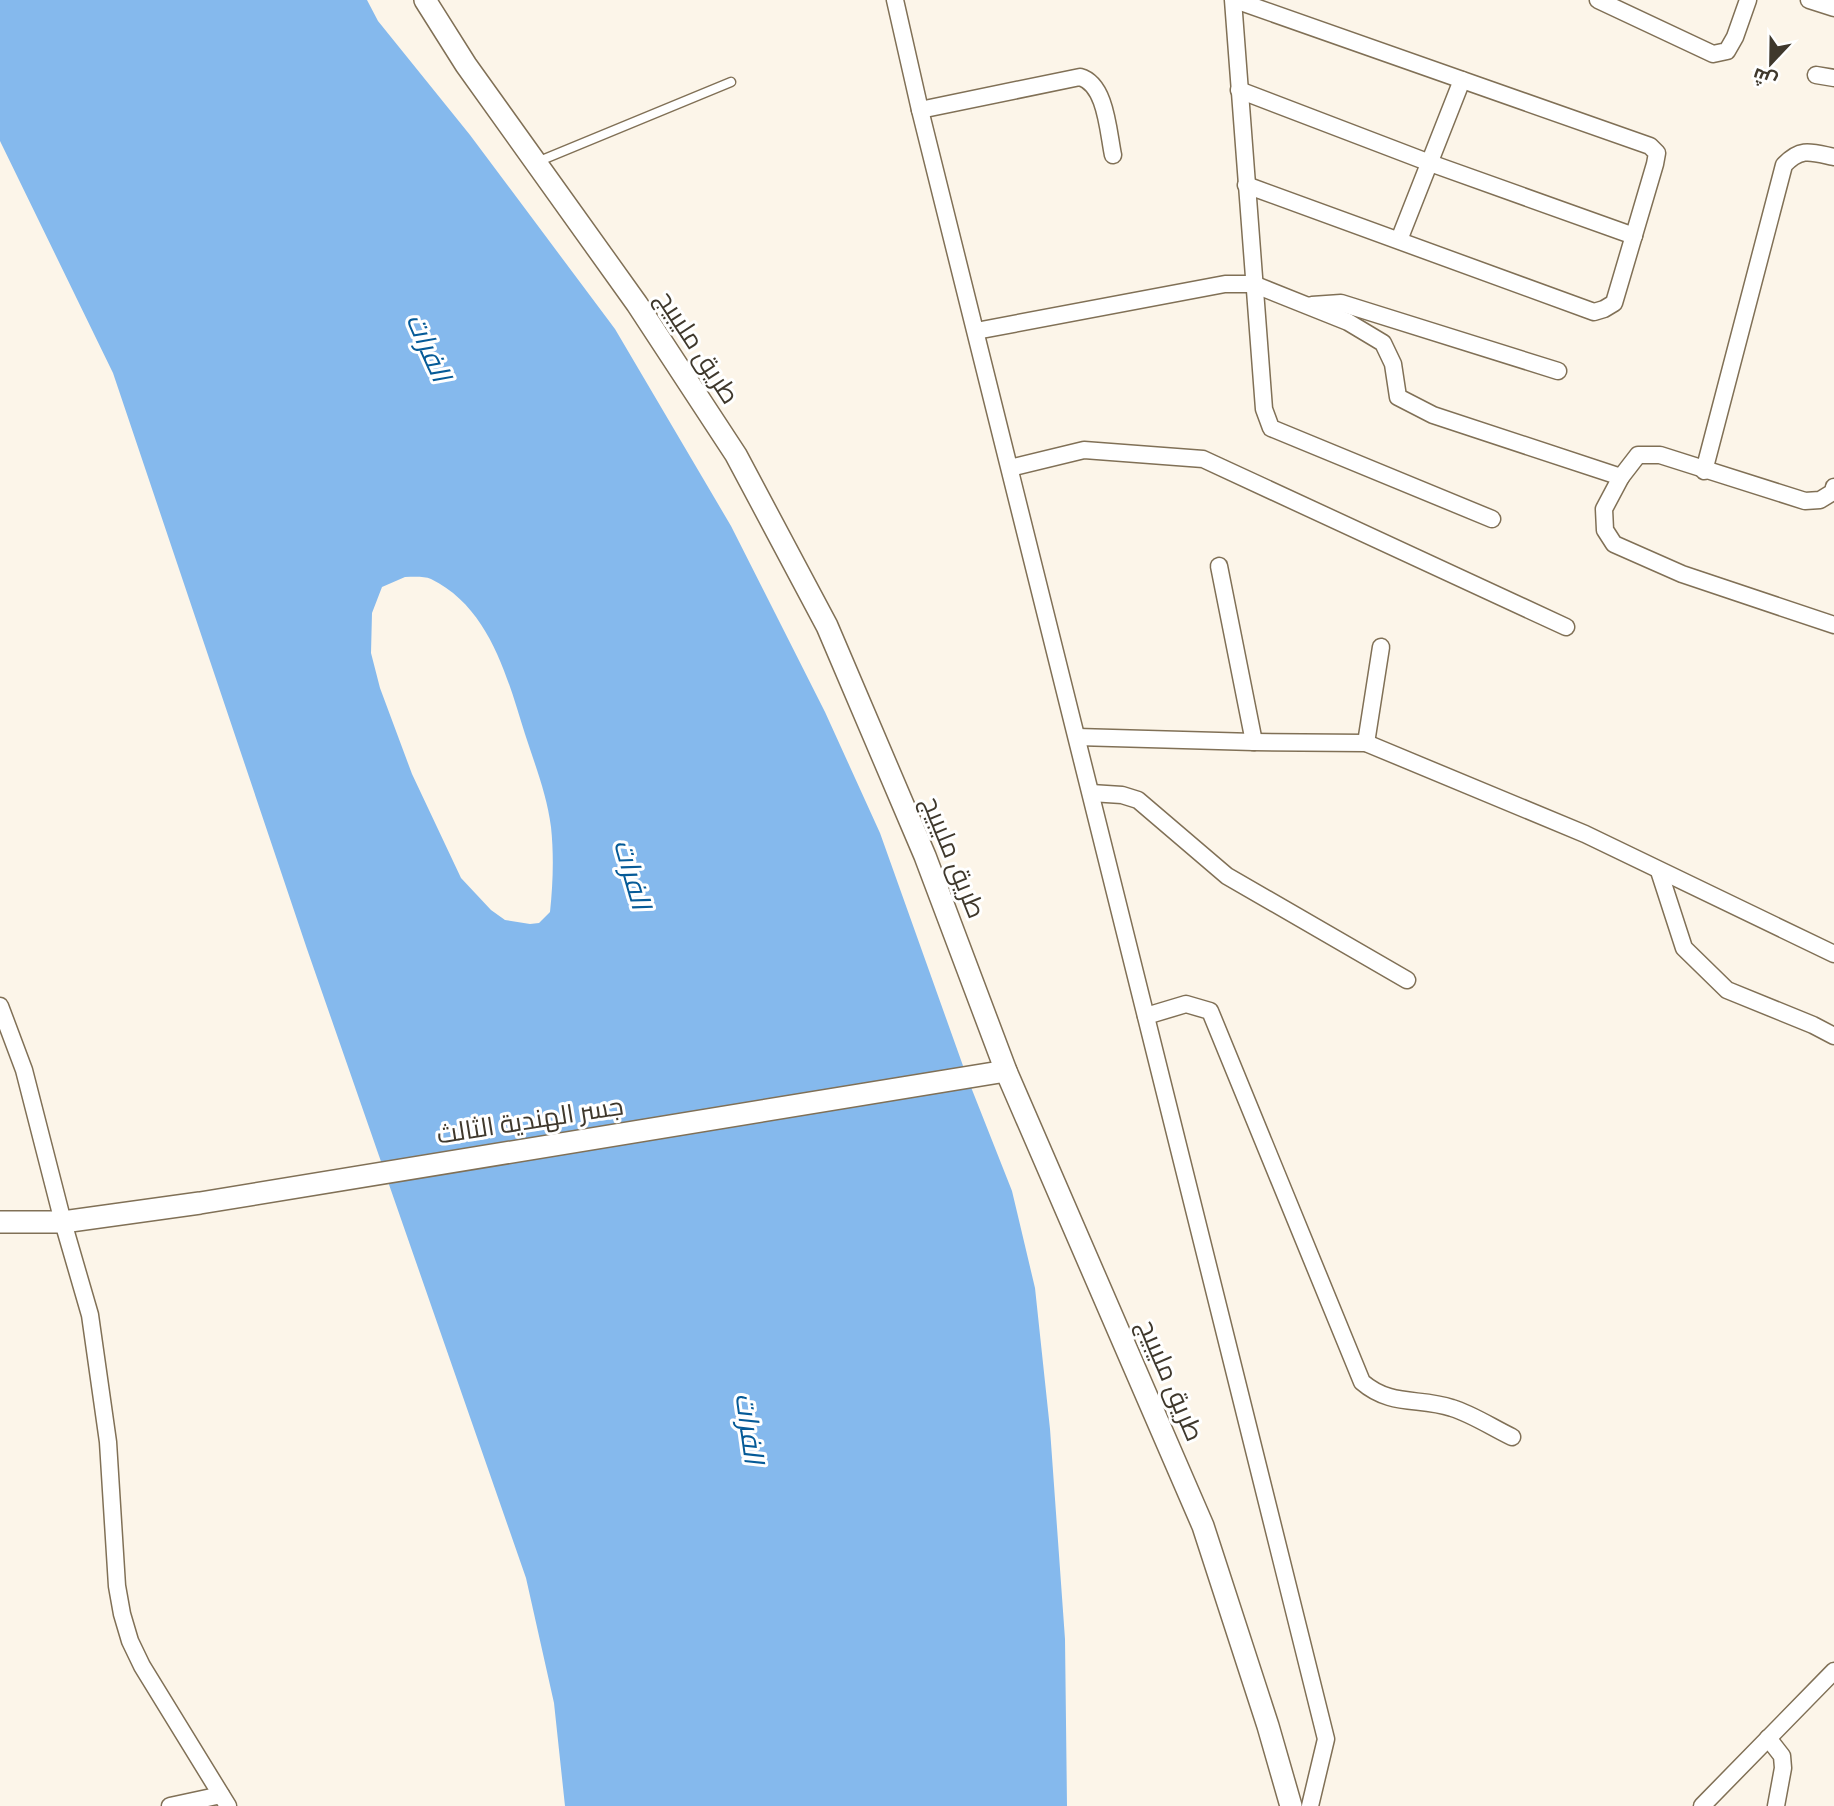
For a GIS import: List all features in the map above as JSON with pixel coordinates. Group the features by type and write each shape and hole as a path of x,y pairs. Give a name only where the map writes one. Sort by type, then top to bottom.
{"street":[{"name":"طريق مليبيج","path":"425,0 466,65 637,304 736,455 827,626 925,856 1006,1070 1203,1526 1291,1806"},
{"path":"895,0 920,110 1326,1739 1310,1806"},
{"path":"1246,185 1594,312 1614,303 1657,153 1650,146 1234,0 1246,185 1253,284 1264,409 1271,428 1492,519"},
{"path":"1598,0 1713,54 1727,51 1748,0"},
{"path":"1809,0 1834,8"},
{"path":"1816,75 1834,78"},
{"path":"920,110 1080,77 1089,80 1100,93 1113,156"},
{"path":"1399,240 1462,80"},
{"path":"1240,90 1430,163 1634,236"},
{"path":"1704,471 1784,165 1793,155 1802,152 1834,157"},
{"path":"976,331 1225,284 1253,284 1348,322 1384,343 1393,364 1398,397 1433,415 1621,477"},
{"path":"1310,306 1341,303 1558,371"},
{"path":"1010,468 1084,450 1203,459 1566,627"},
{"path":"1834,487 1833,492 1820,500 1805,501 1660,455 1638,455 1621,477 1604,509 1605,530 1614,544 1682,574 1834,625"},
{"path":"1219,566 1254,742"},
{"path":"1366,743 1381,647"},
{"path":"1077,737 1366,743 1585,834 1834,954"},
{"path":"1091,793 1122,795 1138,800 1227,876 1407,980"},
{"path":"1659,871 1684,948 1727,990 1813,1025 1834,1037"},
{"path":"1146,1016 1186,1004 1210,1011 1362,1382 1374,1392 1389,1398 1452,1407 1512,1437"},
{"path":"0,1006 24,1070 63,1223 90,1315 108,1442 117,1587 122,1614 130,1641 142,1666 225,1800 170,1806"},
{"name":"جسر الهندية الثالث","path":"0,1222 63,1223 200,1203 1006,1070"},
{"path":"1702,1806 1768,1738 1831,1679"},
{"path":"1768,1738 1782,1756 1783,1768 1776,1806"}],"lane":[{"path":"537,162 731,82"}],"water":[{"name":"الفرات","path":"0,0 367,0 378,21 470,135 615,329 731,526 825,712 880,833 967,1077 1012,1191 1035,1288 1050,1429 1065,1639 1067,1806 565,1806 554,1703 526,1578 307,949 113,373 0,141","holes":["405,577 431,579 468,607 482,626 503,668 547,803 551,827 553,870 550,912 539,923 505,920 491,910 461,878 412,774 380,688 371,653 372,613 382,587"]}]}
